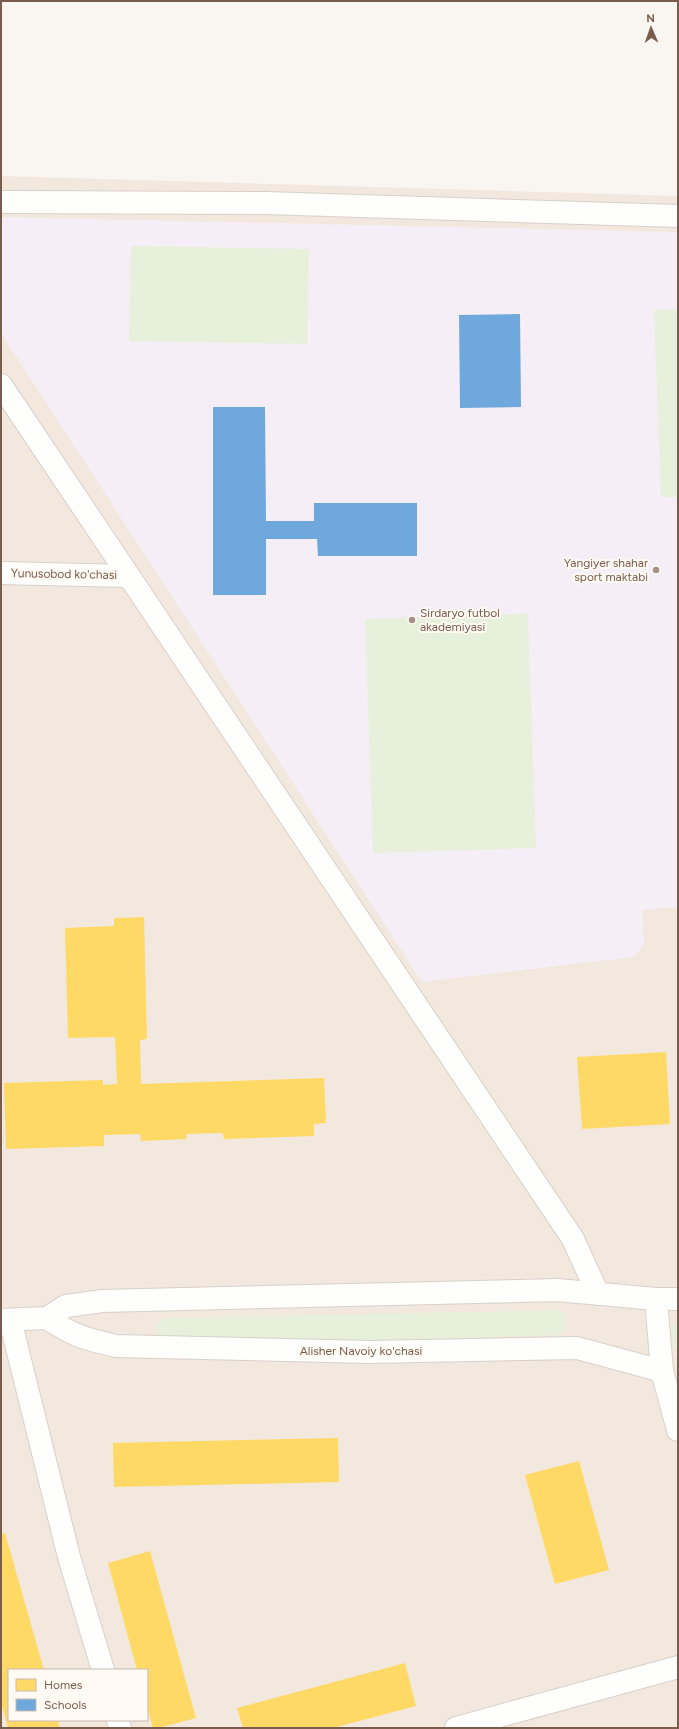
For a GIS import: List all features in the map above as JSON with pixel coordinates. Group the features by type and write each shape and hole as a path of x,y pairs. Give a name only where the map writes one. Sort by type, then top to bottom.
{"street":[{"path":"1,202 265,203 678,216"},
{"path":"1,385 573,1239 598,1294"},
{"name":"Yunusobod ko'chasi","path":"1,573 128,576"},
{"path":"103,1669 69,1557 5,1320 47,1318 66,1306 102,1301 557,1290 656,1299 678,1299"},
{"path":"656,1299 670,1371 678,1430"},
{"name":"Alisher Navoiy ko'chasi","path":"47,1318 67,1331 84,1339 116,1346 370,1352 578,1348 670,1371"},
{"path":"456,1728 678,1667"}],"shaded area":[{"path":"1,176 678,196 678,1728 1,1728"},
{"name":"Sirdaryo futbol akademiyasi","path":"1,217 678,232 678,907 642,910 644,944 634,957 422,982 1,333"}],"green space":[{"path":"131,246 309,249 307,344 129,341"},
{"path":"678,309 678,497 661,497 654,310"},
{"path":"528,614 536,848 373,853 365,619"},
{"path":"558,1310 566,1314 567,1330 558,1335 170,1346 159,1339 156,1327 163,1318"},
{"path":"678,1319 678,1352 676,1351 672,1338 672,1330"}],"building: Homes":[{"path":"144,917 147,1039 140,1040 141,1084 324,1078 326,1123 314,1124 314,1136 224,1139 223,1133 186,1134 187,1139 141,1141 140,1134 104,1135 104,1146 6,1149 4,1083 103,1080 103,1085 117,1084 115,1037 68,1038 65,928 114,926 114,918"},
{"path":"666,1052 670,1124 582,1129 577,1057"},
{"path":"338,1438 339,1482 114,1487 113,1443"},
{"path":"579,1461 609,1570 555,1584 525,1475"},
{"path":"5,1533 44,1669 8,1669 8,1721 58,1721 60,1728 8,1728 1,1703 1,1534"},
{"path":"150,1551 196,1718 159,1728 153,1728 148,1710 148,1669 137,1669 108,1563"},
{"path":"405,1663 416,1706 333,1728 243,1728 237,1708"}],"building: Schools":[{"path":"520,314 521,407 460,408 459,315"},
{"path":"213,407 265,407 266,521 314,521 314,503 417,503 417,556 318,556 317,539 266,539 266,595 213,595"}],"place":[{"name":"Yangiyer shahar sport maktabi","path":"656,570"},
{"name":"Sirdaryo futbol akademiyasi","path":"412,620"}]}
